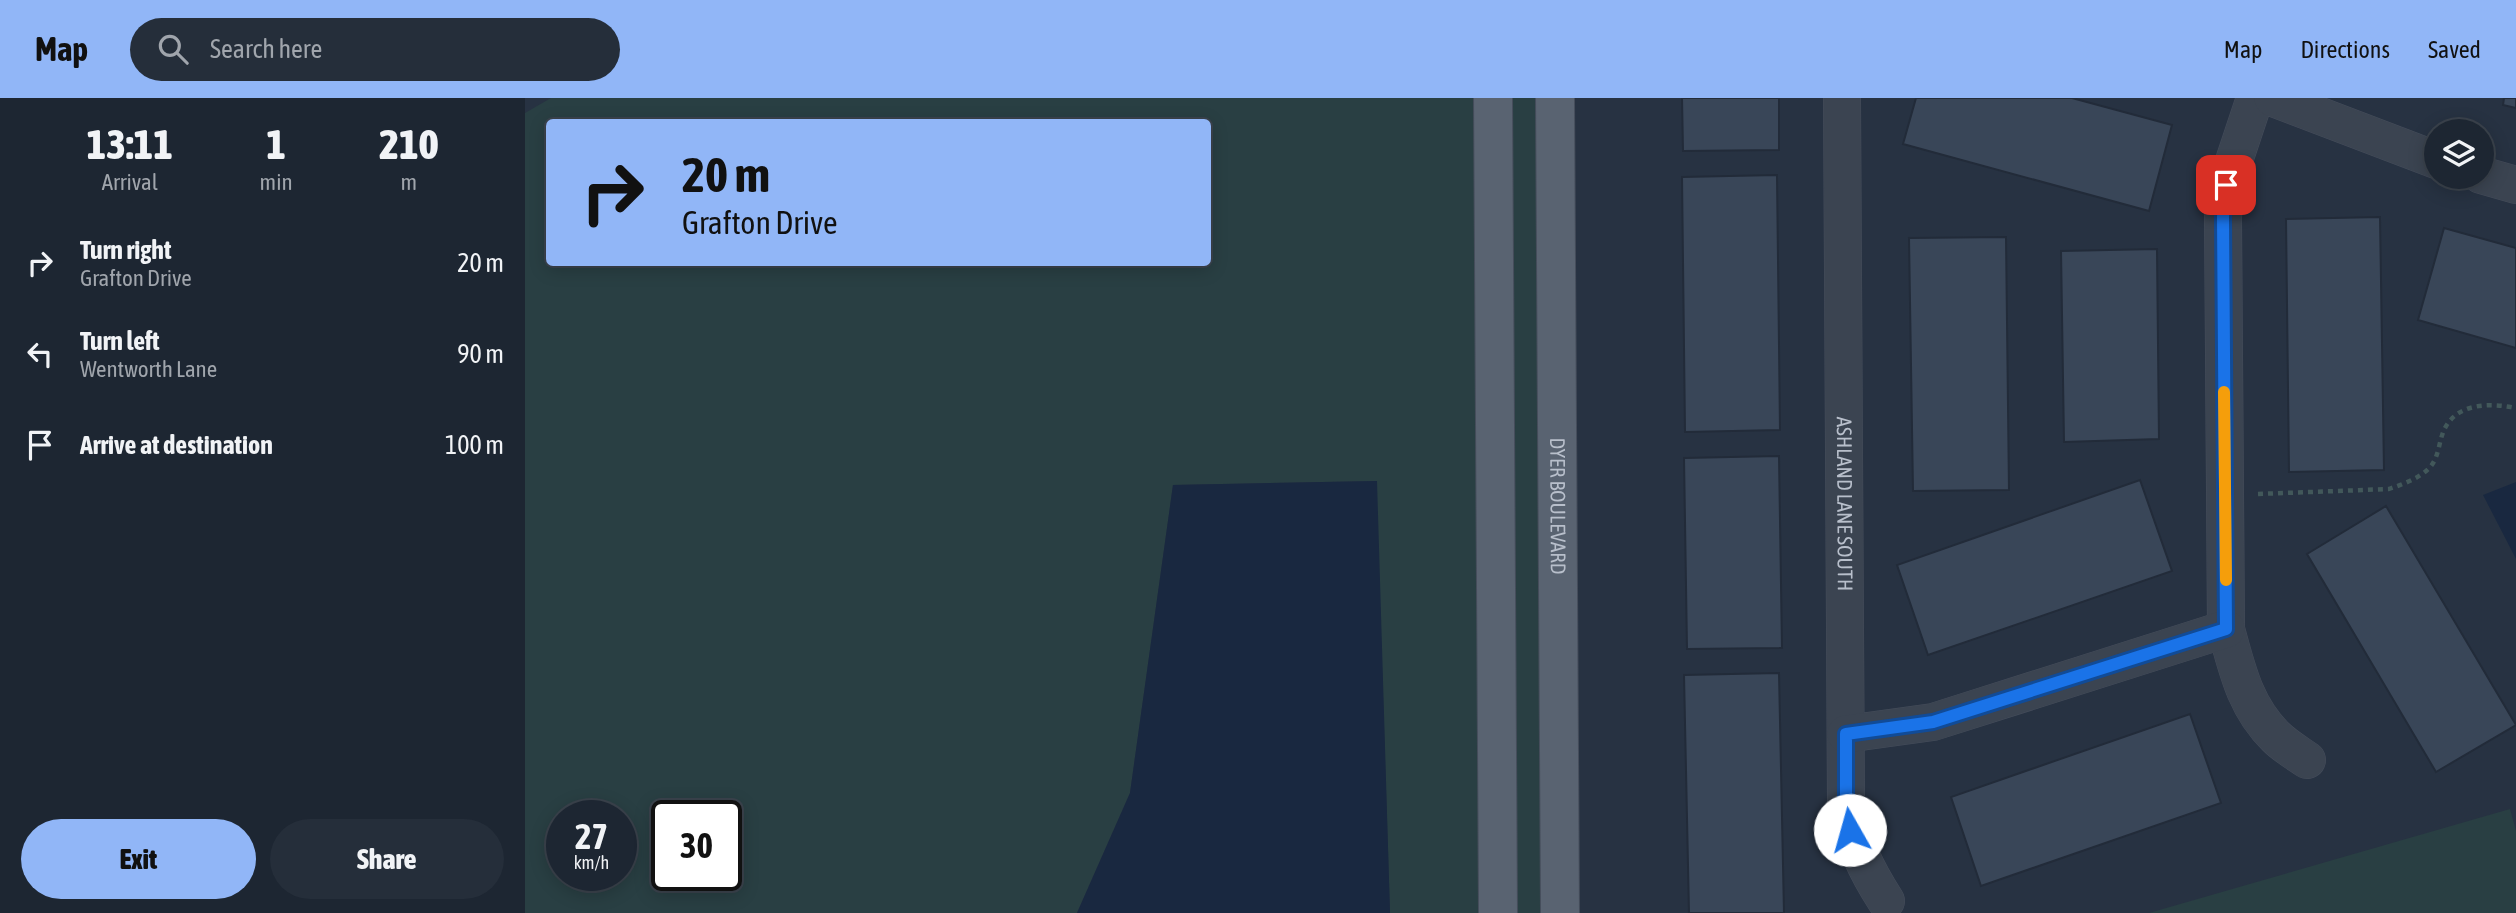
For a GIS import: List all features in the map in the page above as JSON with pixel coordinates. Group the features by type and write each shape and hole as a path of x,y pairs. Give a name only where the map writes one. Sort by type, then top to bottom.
{"main road":[{"path":"1493,98 1498,913"},
{"name":"DYER BOULEVARD","path":"1555,98 1560,913"}],"street":[{"name":"ASHLAND LANE SOUTH","path":"1842,98 1846,804 1850,830 1869,874 1886,901"},
{"path":"2255,98 2226,185 2223,217 2226,629 2240,681 2251,705 2277,738 2307,760"},
{"path":"2273,98 2424,155"},
{"path":"2494,179 2516,185"},
{"path":"1846,734 1933,722 2226,629"}],"path":[{"path":"2224,495 2389,489 2414,478 2431,466 2444,430 2450,420 2461,412 2475,406 2495,404 2516,408"}],"green space":[{"path":"551,98 1477,98 1481,913 1390,913 1376,481 1173,485 1130,793 1077,913 525,913 525,113"},
{"path":"1510,98 1539,98 1544,913 1515,913"},
{"path":"2510,809 2516,831 2516,913 2149,913"}],"water":[{"path":"1377,481 1390,913 1077,913 1130,793 1173,485"},
{"path":"2516,482 2516,559 2483,495"}],"building":[{"path":"1682,98 1779,98 1779,150 1683,151"},
{"path":"1916,98 2072,98 2172,125 2149,211 1903,144"},
{"path":"2504,98 2516,98 2516,108 2503,105"},
{"path":"1777,175 1780,430 1685,432 1682,177"},
{"path":"2380,217 2384,470 2289,472 2286,219"},
{"path":"2444,228 2516,248 2516,348 2418,320"},
{"path":"2006,237 2009,490 1913,491 1909,238"},
{"path":"2157,249 2159,439 2064,442 2061,251"},
{"path":"1779,456 1782,648 1687,649 1684,458"},
{"path":"2140,480 2172,571 1928,655 1897,565"},
{"path":"2386,506 2516,725 2436,772 2307,554"},
{"path":"1779,673 1784,913 1689,913 1684,675"},
{"path":"2190,714 2221,803 1981,886 1951,797"}],"slow traffic":[{"path":"2224,392 2226,580"}],"route":[{"path":"1850,830 1846,804 1846,734 1933,722 2226,629 2223,217 2226,185"}]}
